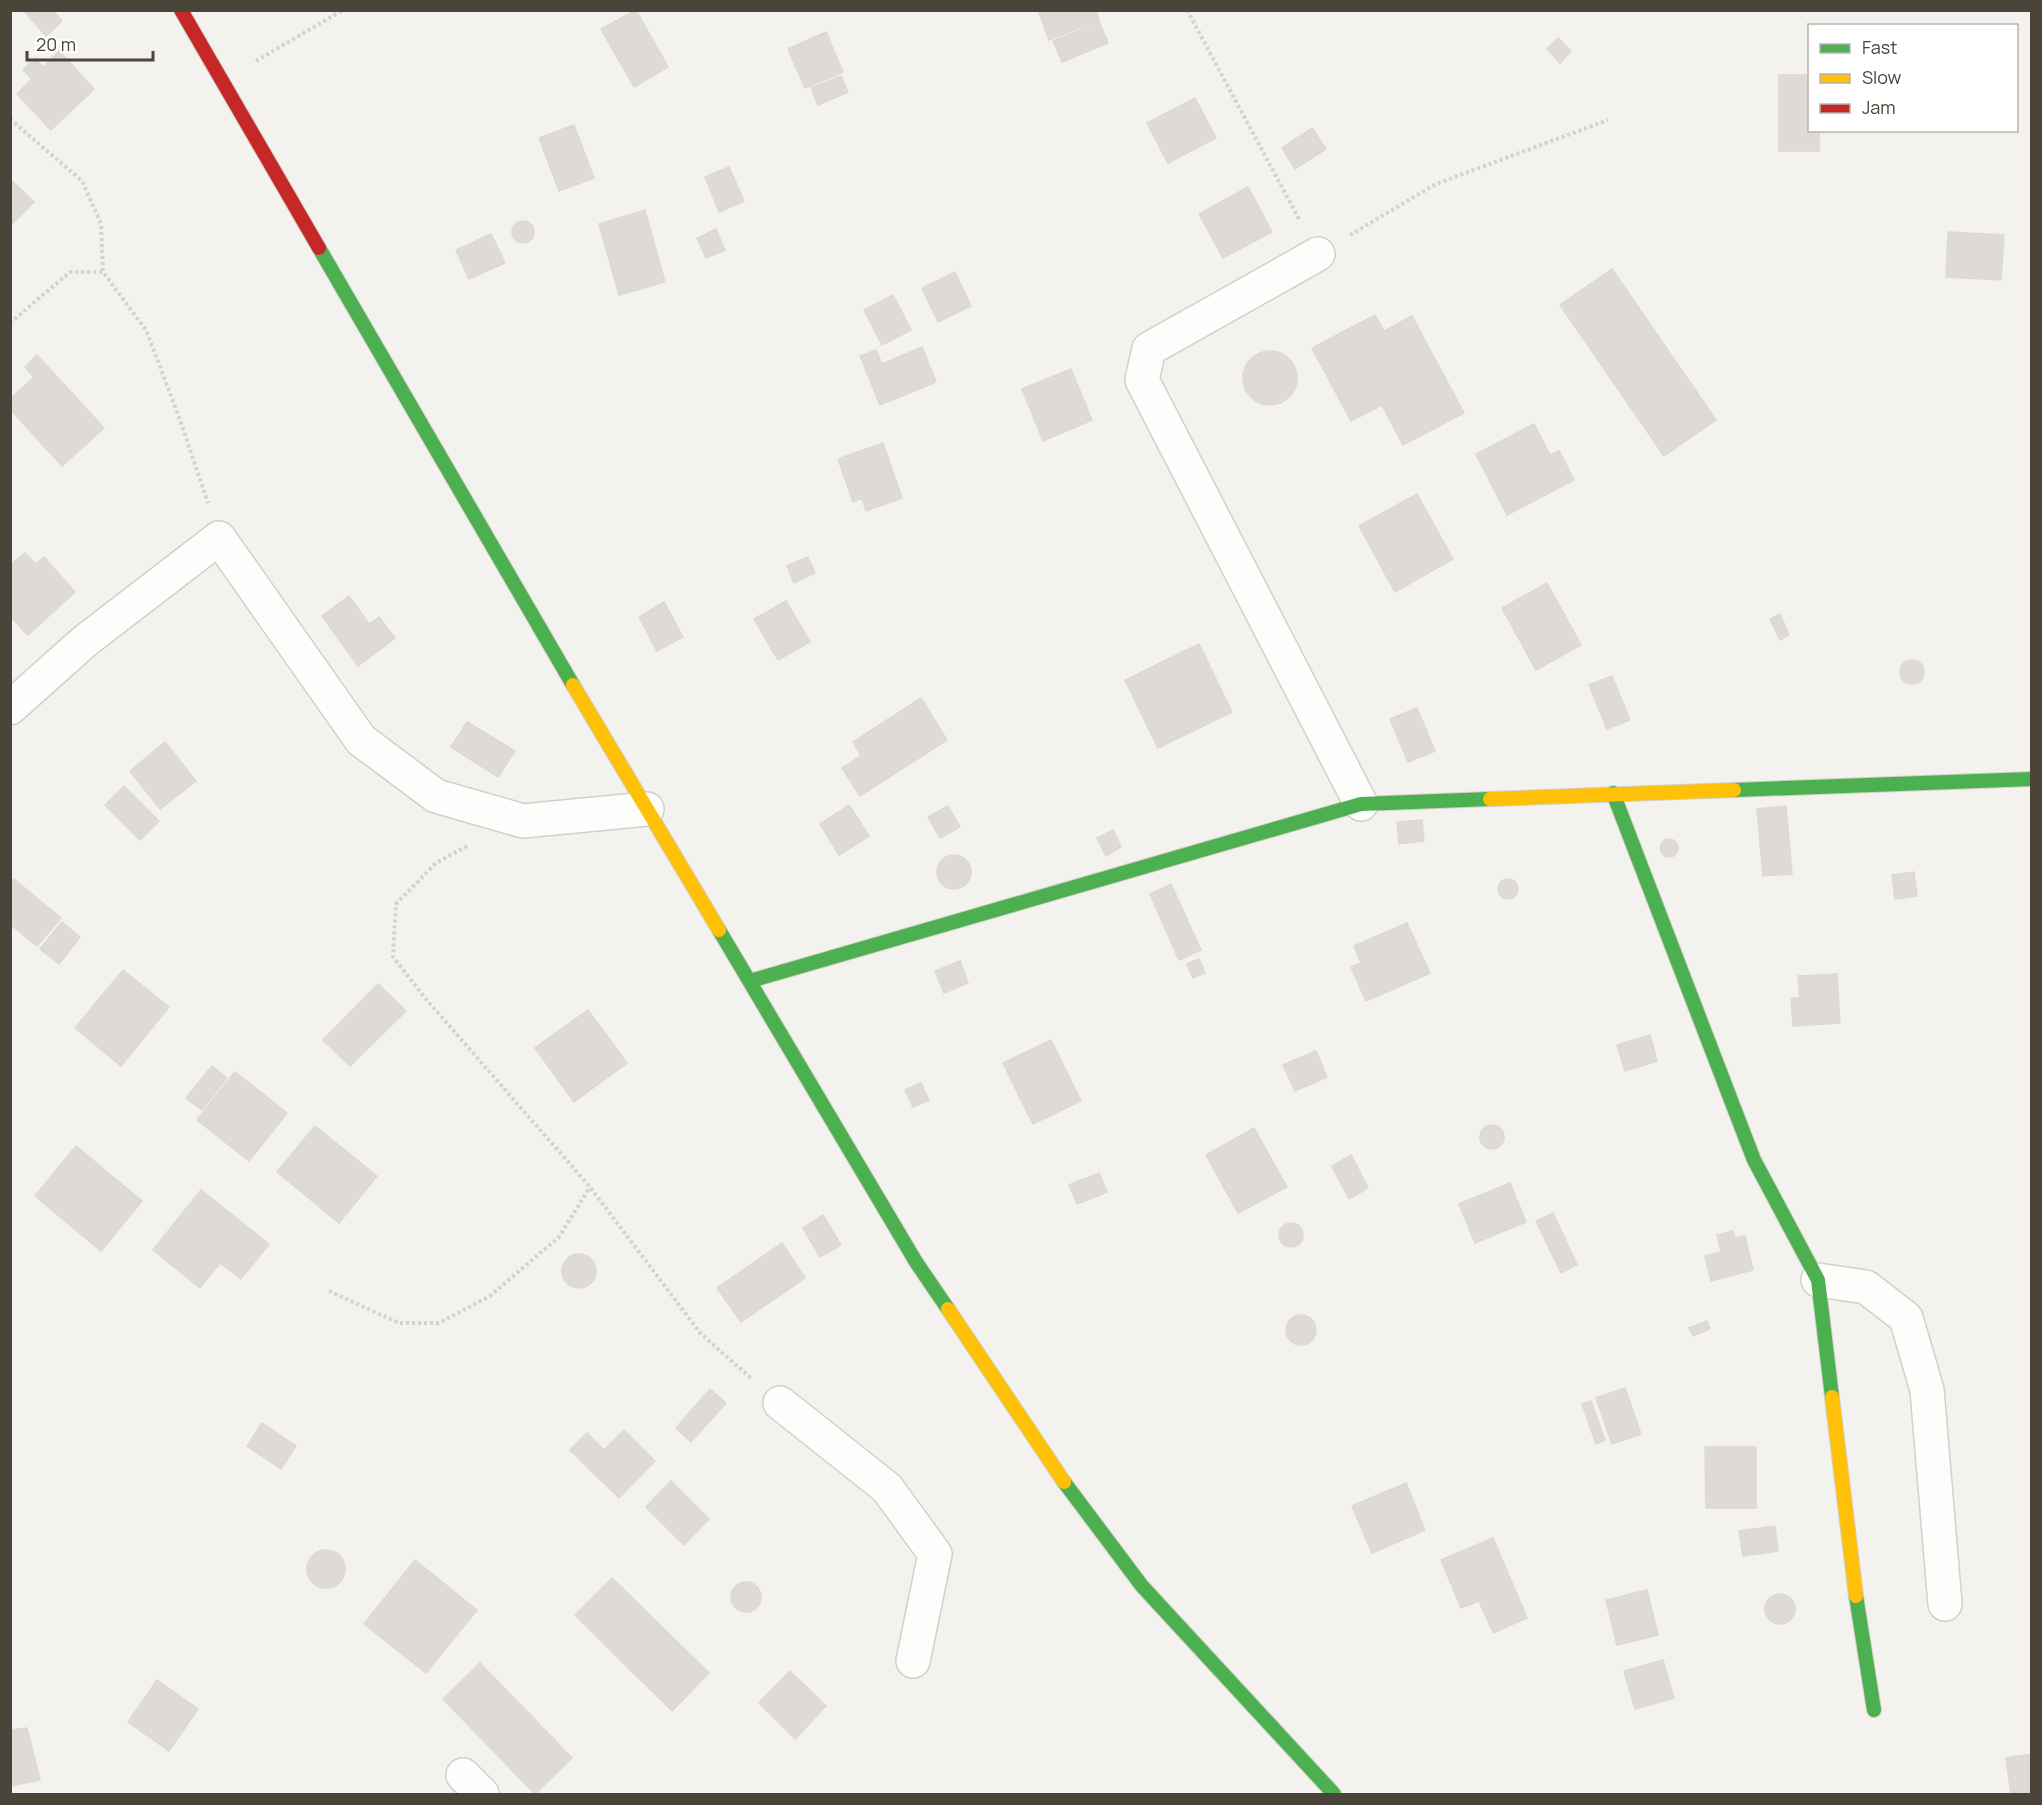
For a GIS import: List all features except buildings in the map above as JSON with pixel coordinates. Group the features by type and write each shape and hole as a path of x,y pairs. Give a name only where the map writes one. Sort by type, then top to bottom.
{"street":[{"path":"182,10 647,809 916,1262 1075,1498 1142,1586 1334,1794"},
{"path":"1318,254 1149,349 1142,380 1361,804"},
{"path":"10,708 85,641 219,538 361,740 436,796 523,821 647,809"},
{"path":"750,981 1361,804 2031,779"},
{"path":"1613,793 1754,1160 1818,1280 1851,1561 1874,1710"},
{"path":"1818,1280 1866,1287 1906,1318 1927,1390 1945,1604"},
{"path":"780,1403 887,1488 935,1554 914,1661"}],"path":[{"path":"222,80 343,10"},
{"path":"1187,10 1318,254 1436,184 1608,120"},
{"path":"10,119 82,180 101,224 103,272 146,330 178,414 219,538"},
{"path":"10,323 70,272 103,272"},
{"path":"523,821 491,833 436,863 396,904 393,957 425,998 590,1187 701,1334 780,1403"},
{"path":"329,1291 399,1323 439,1323 490,1296 559,1237 590,1187"}],"traffic: fast":[{"path":"319,248 573,685"},
{"path":"1734,790 2032,779"},
{"path":"1613,793 1754,1160 1818,1280 1832,1397"},
{"path":"750,981 1361,804 1490,799"},
{"path":"719,930 916,1262 948,1309"},
{"path":"1064,1482 1142,1586 1334,1794"},
{"path":"1856,1596 1874,1710"}],"traffic: slow":[{"path":"573,685 719,930"},
{"path":"1490,799 1734,790"},
{"path":"948,1309 1064,1482"},
{"path":"1832,1397 1856,1596"}],"traffic: jam":[{"path":"181,10 319,248"}]}
